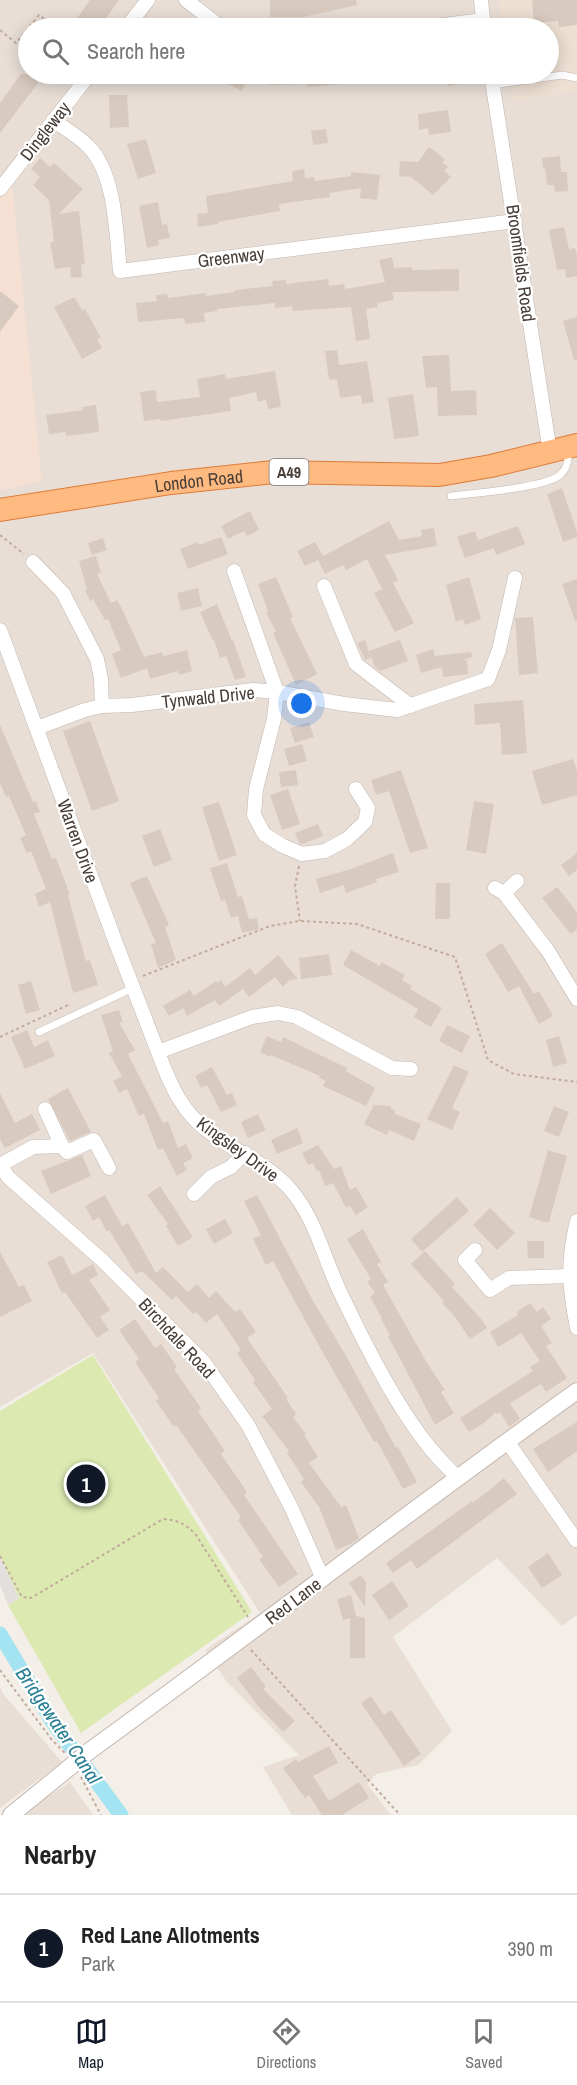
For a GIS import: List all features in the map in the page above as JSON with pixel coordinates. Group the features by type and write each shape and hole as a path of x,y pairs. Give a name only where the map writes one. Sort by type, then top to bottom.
{"highway":[{"name":"London Road","path":"0,510 171,483 274,472 439,476 566,448"}],"street":[{"path":"134,18 148,0"},
{"path":"186,0 209,18"},
{"path":"481,0 483,18"},
{"name":"Dingleway","path":"0,189 82,84"},
{"name":"Broomfields Road","path":"493,84 514,220 566,448"},
{"name":"Greenway","path":"53,120 88,146 104,171 113,205 120,271 514,220"},
{"path":"33,562 63,592 97,659 101,679 102,706"},
{"path":"236,570 277,692 274,719 256,789 254,815 264,834 302,854 325,851 347,839 365,822 368,808 356,789"},
{"name":"Tynwald Drive","path":"37,728 102,706 132,705 253,690 397,710 411,706 488,679 499,650 515,578"},
{"path":"324,586 356,664 411,706"},
{"name":"Warren Drive","path":"0,630 158,1052"},
{"path":"517,880 500,891 548,951 577,999"},
{"path":"158,1052 252,1017 278,1013 297,1017 392,1068 411,1069"},
{"name":"Kingsley Drive","path":"158,1052 180,1102 194,1118 210,1133 276,1175 303,1206 315,1228 341,1294 393,1393 411,1423 430,1448 458,1478"},
{"path":"45,1108 67,1152 94,1140 109,1168"},
{"path":"0,1165 33,1147 62,1146"},
{"path":"194,1194 212,1177 231,1167 244,1153"},
{"name":"Birchdale Road","path":"0,1165 4,1180 102,1260 202,1361 248,1425 291,1507 323,1579"},
{"path":"577,1223 569,1258 569,1276 577,1328"},
{"path":"475,1250 465,1260 490,1290 509,1278 569,1276"},
{"name":"Red Lane","path":"11,1815 88,1752 577,1391"},
{"path":"507,1441 576,1540"}],"lane":[{"path":"559,75 577,78"},
{"path":"451,496 551,480 558,477 568,464 566,448"},
{"path":"39,1032 132,984"}],"path":[{"path":"0,30 16,43 18,41"},
{"path":"0,535 33,562"},
{"path":"300,921 295,886 302,854"},
{"path":"132,984 270,926 300,921 357,924 455,957 489,1060 514,1074 577,1082"},
{"path":"0,1037 76,1002"},
{"path":"0,1556 22,1597 31,1599 163,1519 174,1520 186,1524 196,1535 256,1629"},
{"path":"241,1640 400,1815"},
{"path":"0,1670 73,1765 101,1815"}],"shaded area":[{"path":"0,0 577,0 577,1615 562,1626 497,1558 393,1637 452,1731 418,1765 376,1774 367,1784 391,1815 292,1815 263,1767 299,1755 227,1682 205,1650 260,1613 93,1353 0,1407"},
{"path":"498,0 577,0 577,91 513,101 510,84 559,84 559,18 501,18"},
{"path":"12,184 42,481 0,490 0,199"},
{"path":"0,1557 19,1598 8,1605 0,1585"},
{"path":"0,1687 4,1695 62,1762 0,1808"},
{"path":"70,1782 93,1815 19,1815"}],"green space":[{"path":"93,1355 252,1612 81,1733 8,1605 19,1598 0,1557 0,1411"}],"building":[{"path":"90,0 119,0 106,18 77,18"},
{"path":"270,0 356,0 357,5 303,17 270,17"},
{"path":"532,0 577,0 577,25 559,27 559,18 534,18"},
{"path":"18,78 18,84 37,84 0,133 0,103"},
{"path":"228,84 245,84 242,91"},
{"path":"307,84 342,84 308,87"},
{"path":"109,95 127,95 129,127 110,128"},
{"path":"448,110 451,132 429,135 428,128 419,130 418,114"},
{"path":"326,129 328,143 313,145 311,131"},
{"path":"146,139 156,173 138,179 127,144"},
{"path":"429,147 445,159 442,162 448,167 444,171 451,177 433,195 411,177 399,176 400,161 418,162"},
{"path":"560,156 561,172 567,172 568,191 555,192 554,185 547,185 542,158"},
{"path":"40,158 50,167 54,163 83,189 59,214 79,211 85,264 81,264 82,277 71,278 70,267 55,269 50,242 54,242 49,200 33,185 40,177 31,169"},
{"path":"304,169 305,178 314,177 315,181 351,176 351,172 380,175 377,200 360,198 361,188 329,193 330,197 279,204 280,211 198,227 197,214 208,213 206,196 293,181 292,171"},
{"path":"158,202 162,225 167,224 170,238 158,240 159,245 147,248 139,206"},
{"path":"564,227 569,249 575,248 577,256 577,276 566,278 565,269 557,270 549,230"},
{"path":"392,257 394,268 459,269 459,291 392,292 394,300 377,303 378,307 366,309 370,339 356,341 351,307 293,311 292,306 275,308 275,303 217,309 217,311 204,313 205,322 185,324 184,318 138,322 136,303 157,301 156,295 167,294 168,298 206,293 206,296 273,286 272,281 286,280 286,284 328,279 329,286 344,284 345,289 385,282 379,260"},
{"path":"0,291 19,306 0,332"},
{"path":"74,297 82,310 85,309 101,338 97,339 102,348 82,359 54,307"},
{"path":"577,317 577,360 574,360 563,321"},
{"path":"337,350 339,365 367,361 374,402 362,404 361,395 340,398 337,379 329,380 325,351"},
{"path":"449,355 451,391 476,390 477,415 438,416 437,387 426,388 422,356"},
{"path":"275,371 281,407 268,409 266,400 258,402 256,392 229,398 231,411 161,421 160,419 144,421 140,392 156,390 157,402 200,397 197,379 225,374 226,379"},
{"path":"413,394 419,436 394,439 388,398"},
{"path":"96,405 99,432 66,436 66,432 49,434 46,415 83,410 82,407"},
{"path":"562,488 577,532 577,537 563,542 547,494"},
{"path":"250,511 259,530 247,536 244,531 228,539 221,526"},
{"path":"389,521 399,540 422,536 421,530 434,528 437,546 385,555 398,580 393,583 414,623 395,632 374,593 382,589 367,559 346,570 343,565 325,574 318,560 305,566 297,551 315,542 323,556"},
{"path":"518,526 525,544 496,555 494,548 465,558 457,537 475,531 478,540"},
{"path":"221,537 228,554 188,569 180,549"},
{"path":"103,538 107,550 92,555 88,543"},
{"path":"96,556 101,573 97,574 111,603 117,600 144,657 162,652 163,656 187,650 192,671 179,675 178,671 150,679 147,668 121,678 112,654 121,650 108,619 105,620 93,599 90,601 85,590 87,589 79,561"},
{"path":"276,577 293,617 290,618 317,674 296,685 273,633 276,632 266,612 268,611 258,584"},
{"path":"469,577 481,619 465,625 463,619 456,622 446,585"},
{"path":"577,579 577,621 575,621 562,584"},
{"path":"198,588 202,606 181,611 177,593"},
{"path":"217,604 246,677 235,680 226,656 220,658 200,612"},
{"path":"533,617 538,673 519,675 515,618"},
{"path":"365,640 371,658 365,660 357,643"},
{"path":"400,640 408,661 380,671 375,667 369,651"},
{"path":"433,649 435,656 471,652 472,657 461,661 467,660 468,674 443,677 442,667 421,673 416,655"},
{"path":"523,700 527,753 502,755 500,723 475,725 474,704"},
{"path":"90,721 119,801 92,811 63,731"},
{"path":"309,722 314,737 295,743 290,728"},
{"path":"0,725 33,802 36,801 40,812 34,814 52,859 56,858 70,895 68,895 86,961 90,960 98,985 73,993 50,902 39,907 35,894 46,889 31,851 27,853 20,838 26,835 9,796 6,797 0,783"},
{"path":"302,744 307,761 289,766 284,749"},
{"path":"573,759 577,771 577,795 542,805 532,771"},
{"path":"296,770 298,785 281,787 279,772"},
{"path":"401,770 428,848 410,853 389,791 376,795 371,780"},
{"path":"288,789 300,824 282,830 270,795"},
{"path":"474,801 494,804 486,854 466,850"},
{"path":"219,802 237,855 219,861 202,807"},
{"path":"318,824 323,836 299,843 295,833"},
{"path":"160,829 172,860 154,867 142,836"},
{"path":"393,853 399,872 376,879 377,882 346,893 344,885 320,893 316,879"},
{"path":"577,853 577,870 569,876 561,865"},
{"path":"227,863 238,897 242,896 249,919 257,918 259,929 242,933 238,916 231,918 225,900 221,901 210,868"},
{"path":"147,876 169,925 165,927 176,960 158,968 151,944 156,943 130,883"},
{"path":"436,883 450,883 450,919 435,919"},
{"path":"557,887 577,912 577,929 571,934 542,898"},
{"path":"502,943 534,994 539,991 553,1016 539,1024 519,986 508,992 485,954"},
{"path":"351,950 380,966 381,962 405,975 402,980 412,986 410,989 442,1008 431,1027 414,1017 418,1009 343,965"},
{"path":"329,954 332,975 301,979 299,958"},
{"path":"278,955 298,979 290,980 283,987 275,977 249,997 243,989 219,1006 215,1000 187,1016 183,1008 169,1016 163,1006 190,990 194,996 216,981 217,983 221,980 225,987 250,968 255,975"},
{"path":"31,981 40,1010 26,1014 18,985"},
{"path":"119,1010 123,1022 119,1023 135,1050 128,1054 163,1123 168,1121 178,1148 186,1144 193,1158 183,1163 187,1170 177,1176 163,1148 158,1150 144,1114 139,1116 127,1089 119,1093 113,1081 122,1076 109,1053 113,1051 101,1015"},
{"path":"447,1025 470,1036 462,1053 439,1041"},
{"path":"27,1030 34,1047 48,1040 55,1056 25,1069 11,1037"},
{"path":"267,1036 281,1042 283,1037 347,1068 346,1071 375,1088 366,1106 323,1086 326,1081 319,1078 320,1076 260,1052"},
{"path":"559,1036 567,1063 553,1067 546,1040"},
{"path":"454,1065 469,1072 452,1108 460,1112 452,1130 427,1119"},
{"path":"212,1067 227,1095 232,1093 237,1105 221,1112 207,1085 201,1088 195,1076"},
{"path":"68,1088 91,1132 70,1141 48,1099"},
{"path":"0,1093 15,1123 32,1114 40,1130 5,1148 0,1139"},
{"path":"374,1105 391,1106 395,1114 421,1124 414,1141 389,1130 387,1135 364,1124"},
{"path":"554,1106 569,1112 559,1137 544,1131"},
{"path":"258,1114 266,1130 248,1138 241,1122"},
{"path":"297,1128 303,1143 277,1154 271,1140"},
{"path":"318,1145 334,1169 341,1166 350,1190 356,1187 368,1207 356,1215 350,1206 346,1208 333,1183 325,1186 319,1170 317,1171 313,1163 308,1165 302,1153"},
{"path":"548,1150 567,1156 549,1222 544,1222 529,1217"},
{"path":"82,1155 91,1176 51,1194 41,1171"},
{"path":"160,1186 193,1237 178,1246 166,1226 168,1224 147,1195"},
{"path":"105,1195 122,1226 128,1223 156,1273 163,1267 188,1292 197,1284 209,1298 216,1291 235,1312 240,1309 256,1332 247,1338 288,1398 286,1399 296,1414 293,1417 306,1434 304,1435 318,1457 309,1463 341,1507 346,1505 359,1538 351,1544 336,1550 319,1507 301,1482 304,1479 287,1453 289,1451 262,1416 272,1409 253,1382 255,1380 237,1353 241,1350 217,1314 206,1323 196,1312 193,1314 176,1296 172,1300 142,1271 136,1274 99,1217 93,1221 85,1206"},
{"path":"257,1195 312,1299 417,1482 403,1489 377,1441 374,1442 319,1346 273,1261 266,1265 253,1239 261,1235 244,1201"},
{"path":"457,1197 469,1211 422,1252 411,1239"},
{"path":"490,1208 515,1233 497,1250 473,1225"},
{"path":"225,1219 233,1233 214,1244 206,1229"},
{"path":"363,1229 381,1262 377,1264 388,1282 383,1285 445,1390 441,1392 454,1413 435,1425 370,1297 375,1293 367,1282 371,1279 347,1239"},
{"path":"527,1241 544,1241 544,1258 528,1258"},
{"path":"425,1251 455,1284 452,1287 487,1328 470,1339 442,1303 444,1301 411,1264"},
{"path":"0,1252 19,1287 24,1285 32,1301 0,1317"},
{"path":"62,1255 72,1275 93,1264 98,1275 89,1280 110,1310 100,1317 109,1330 97,1338 65,1292 62,1293 47,1262"},
{"path":"530,1303 537,1312 543,1307 551,1319 541,1326 552,1343 546,1346 567,1378 546,1392 541,1384 510,1403 520,1419 509,1427 500,1412 497,1415 496,1412 469,1432 460,1418 533,1371 530,1367 540,1361 521,1333 498,1347 490,1332 518,1315 517,1312"},
{"path":"135,1319 155,1348 161,1344 177,1367 174,1369 201,1408 198,1411 225,1451 221,1454 247,1492 244,1495 298,1574 279,1587 259,1559 263,1557 238,1520 241,1517 176,1425 174,1427 156,1401 159,1398 135,1362 139,1359 119,1330"},
{"path":"577,1422 577,1451 548,1472 533,1449"},
{"path":"504,1478 517,1494 417,1569 411,1560 393,1573 386,1563 472,1501 473,1503"},
{"path":"548,1553 562,1575 542,1588 528,1567"},
{"path":"361,1575 366,1582 365,1607 349,1583"},
{"path":"392,1581 409,1606 389,1620 372,1595"},
{"path":"351,1595 356,1616 365,1618 365,1658 350,1658 350,1618 343,1620 337,1599"},
{"path":"251,1667 266,1687 263,1689 295,1721 283,1732 258,1706 237,1678"},
{"path":"371,1696 384,1715 391,1710 421,1754 404,1766 361,1703"},
{"path":"329,1746 338,1763 313,1776 329,1801 359,1782 369,1798 342,1815 322,1815 309,1795 305,1798 283,1768 296,1759 298,1762"}],"waterway":[{"name":"Bridgewater Canal","path":"0,1634 52,1721 121,1815"}],"place":[{"name":"Red Lane Allotments","path":"86,1484"}]}
